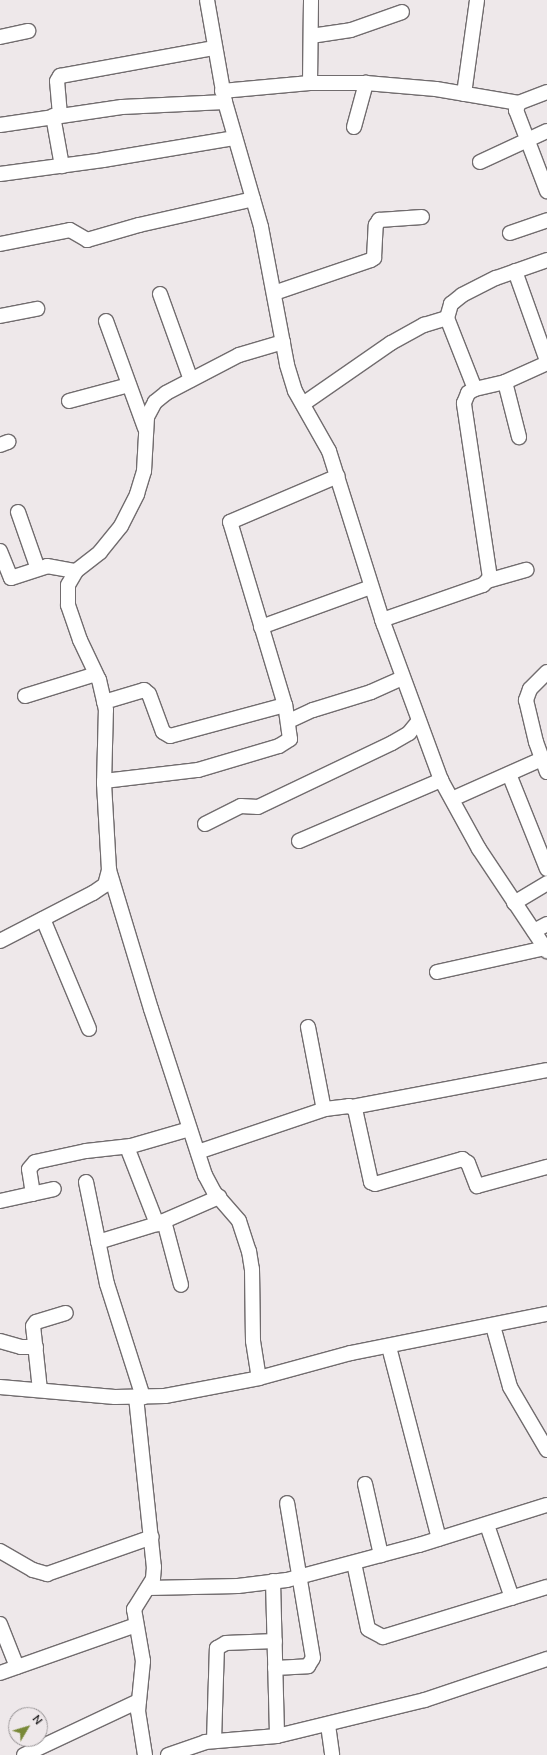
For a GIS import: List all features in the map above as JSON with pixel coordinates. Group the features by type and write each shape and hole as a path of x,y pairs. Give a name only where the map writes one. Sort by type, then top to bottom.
{"street":[{"path":"207,0 223,96 253,199 274,293 290,378 302,404 325,440 338,476 382,620 418,722 441,780 479,849 546,949 437,972"},
{"path":"310,83 311,0"},
{"path":"464,94 478,0"},
{"path":"311,36 351,30 402,12"},
{"path":"0,37 28,31"},
{"path":"62,166 57,116 57,81 60,76 214,48"},
{"path":"0,125 57,116 223,96 310,83 366,83 464,94 519,103 547,92"},
{"path":"354,127 366,83"},
{"path":"519,103 516,110 547,192"},
{"path":"480,162 547,131"},
{"path":"0,174 62,166 235,138"},
{"path":"0,244 70,230 87,240 139,225 253,199"},
{"path":"274,293 374,258 376,225 379,220 422,217"},
{"path":"510,233 547,220"},
{"path":"475,389 447,318 451,304 462,295 515,271 547,260"},
{"path":"487,581 490,578 464,403 468,393 475,389 505,382 547,362 515,271"},
{"path":"160,294 191,380"},
{"path":"0,316 37,309"},
{"path":"302,404 391,343 424,325 447,318"},
{"path":"106,321 146,431"},
{"path":"259,1378 253,1341 252,1269 249,1251 239,1221 219,1197 205,1175 151,1009 110,870 104,781 106,710 96,674 80,640 68,605 68,585 76,571 100,552 121,526 137,494 144,471 147,416 155,402 191,380 239,355 283,342"},
{"path":"505,382 520,437"},
{"path":"69,401 129,385"},
{"path":"104,781 198,770 280,746 290,739 289,721 285,705 230,522 338,476"},
{"path":"18,512 38,569"},
{"path":"0,554 11,578 38,569 55,566 76,571"},
{"path":"382,620 483,584 487,581 526,570"},
{"path":"261,627 371,587"},
{"path":"452,800 509,774 545,765 529,717 526,700 530,689 547,672"},
{"path":"25,696 96,674"},
{"path":"289,721 312,710 371,692 402,678"},
{"path":"104,702 144,690 149,694 163,732 170,736 285,705"},
{"path":"205,824 242,806 258,807 392,743 408,733 418,722"},
{"path":"509,774 547,869"},
{"path":"299,841 441,780"},
{"path":"0,941 105,884 110,870"},
{"path":"514,903 547,884"},
{"path":"43,919 89,1029"},
{"path":"534,931 547,924"},
{"path":"308,1027 321,1098 325,1108"},
{"path":"198,1152 325,1108 352,1107 547,1070"},
{"path":"352,1107 355,1109 369,1176 375,1184 462,1159 468,1163 471,1177 477,1186 547,1167"},
{"path":"33,1194 29,1169 35,1162 86,1151 127,1147 190,1129"},
{"path":"127,1147 160,1223 181,1285"},
{"path":"86,1182 110,1295 140,1397 154,1567 148,1588 134,1609 142,1661 139,1701 140,1728 146,1755"},
{"path":"0,1201 54,1189"},
{"path":"98,1242 160,1223 219,1197"},
{"path":"40,1390 33,1329 36,1322 66,1313"},
{"path":"0,1387 140,1397 184,1393 259,1378 351,1353 388,1347 547,1314"},
{"path":"492,1326 510,1387 547,1450"},
{"path":"0,1341 21,1347 36,1347"},
{"path":"388,1347 439,1539"},
{"path":"365,1484 381,1555"},
{"path":"275,1668 308,1666 312,1663 287,1503"},
{"path":"148,1588 238,1586 298,1577 354,1563 488,1525 547,1505"},
{"path":"488,1525 512,1598"},
{"path":"0,1551 33,1570 47,1574 152,1537"},
{"path":"354,1563 368,1629 383,1637 547,1587"},
{"path":"273,1581 277,1736"},
{"path":"0,1624 17,1667"},
{"path":"0,1673 136,1625"},
{"path":"214,1741 217,1648 226,1643 275,1640"},
{"path":"168,1755 192,1745 214,1741 277,1736 328,1725 426,1700 547,1659"},
{"path":"24,1755 139,1701"},
{"path":"328,1725 332,1755"}]}
